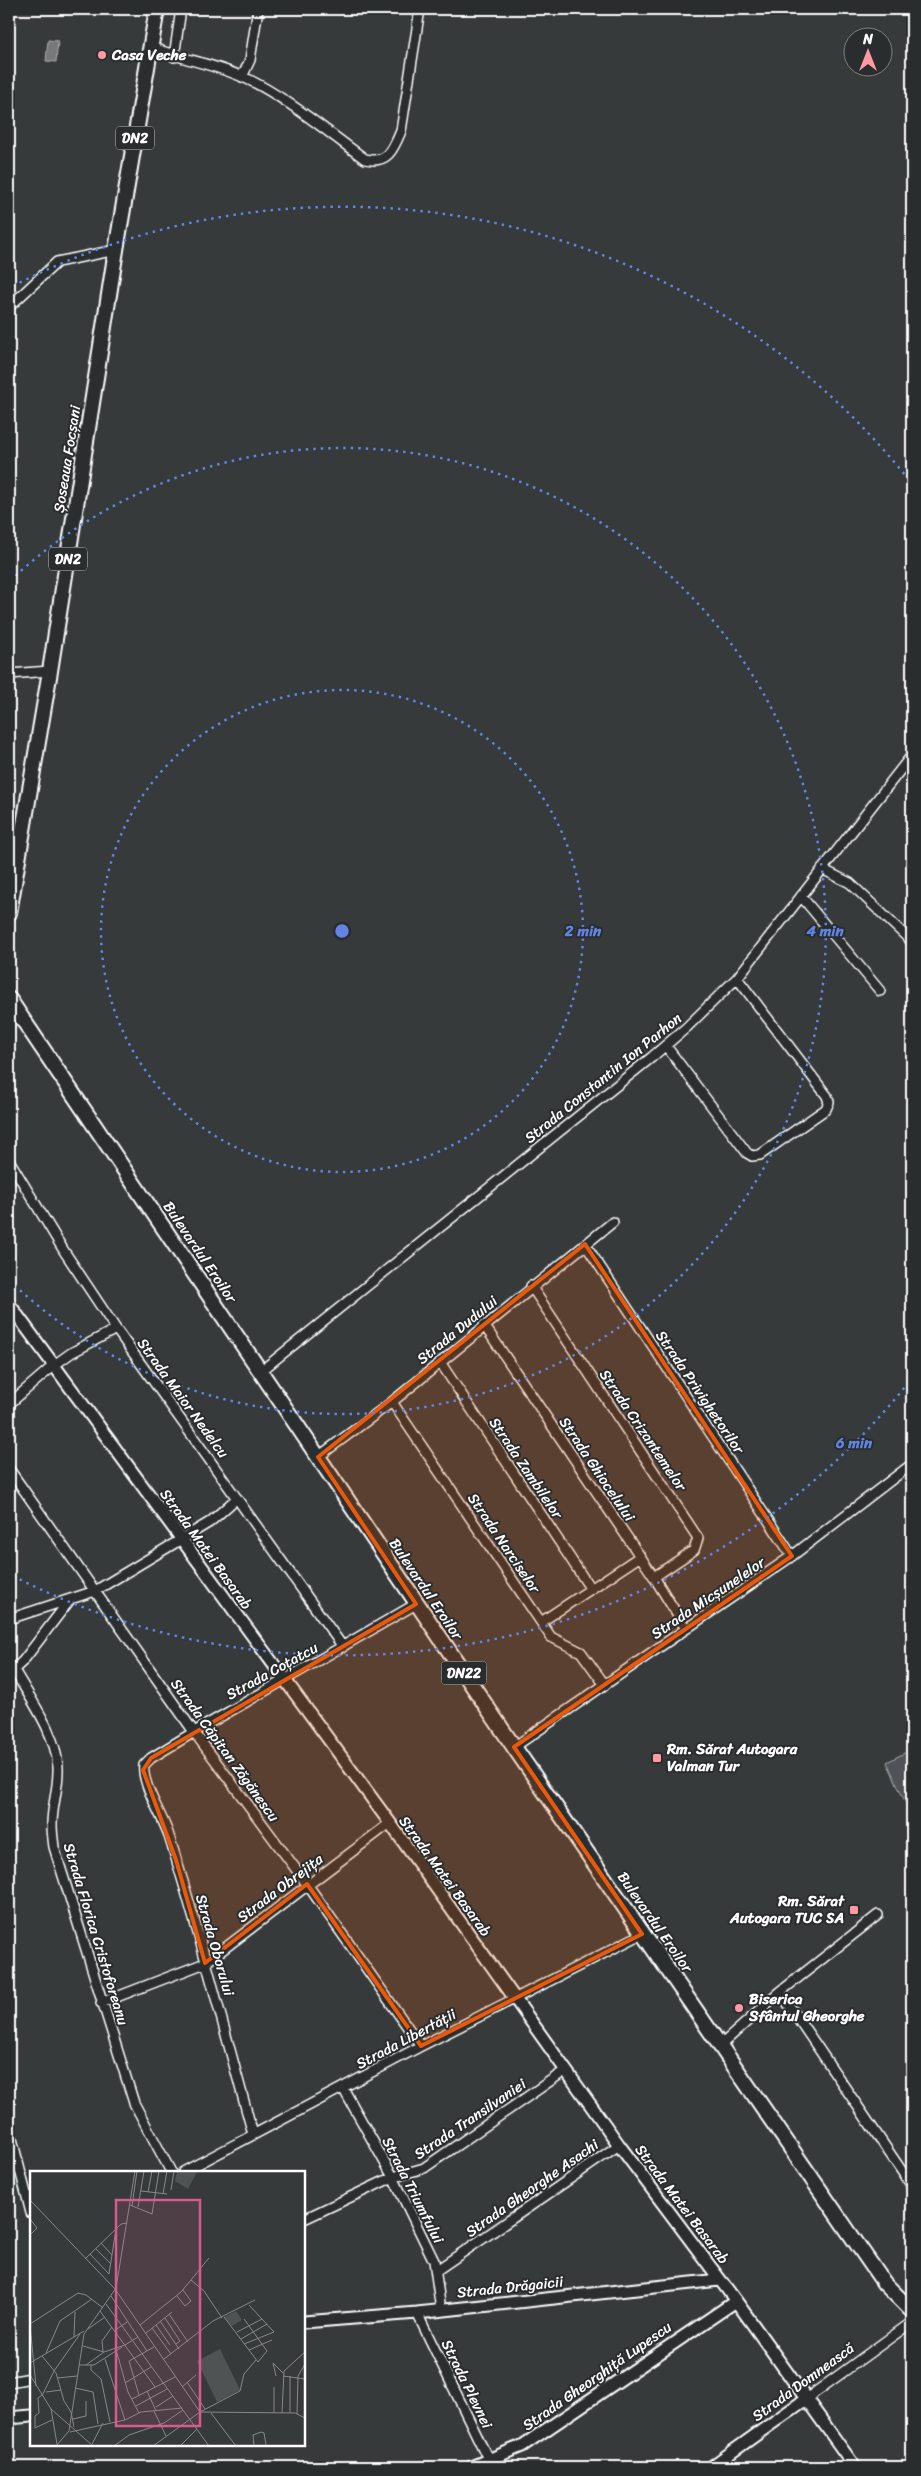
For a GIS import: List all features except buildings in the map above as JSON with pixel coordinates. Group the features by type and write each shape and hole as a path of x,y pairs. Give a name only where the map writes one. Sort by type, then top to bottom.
{"main road":[{"name":"Șoseaua Focșani","path":"9,913 50,671 116,250 157,9"},
{"name":"Bulevardul Eroilor","path":"9,999 416,1604 642,1934 721,2045 884,2283 912,2311"}],"street":[{"path":"174,57 181,9"},
{"path":"242,77 250,60 258,9"},
{"path":"151,47 174,57 242,77 269,91 365,159 377,161 385,158 394,148 401,131 420,9"},
{"path":"9,306 56,262 116,250"},
{"path":"9,674 50,671"},
{"name":"Strada Constantin Ion Parhon","path":"261,1371 666,1046 700,1015 737,978 912,755"},
{"path":"822,868 850,883 912,942"},
{"path":"801,896 880,991"},
{"path":"666,1046 746,1151 752,1156 760,1155 826,1109 829,1102 827,1096 737,978"},
{"name":"Strada Maior Nedelcu","path":"9,1160 64,1251 116,1329 343,1648"},
{"name":"Strada Dudului","path":"318,1457 392,1402 531,1286 613,1222"},
{"name":"Strada Privighetorilor","path":"585,1244 792,1556"},
{"name":"Strada Crizantemelor","path":"531,1286 698,1538 694,1550 654,1577"},
{"name":"Strada Matei Basarab","path":"9,1304 390,1824 619,2145 719,2280 736,2300 855,2467"},
{"name":"Strada Ghiocelului","path":"484,1325 654,1577 686,1629"},
{"path":"9,1404 71,1353 116,1329"},
{"name":"Strada Zambilelor","path":"440,1362 590,1588"},
{"name":"Strada Narciselor","path":"392,1402 551,1637 582,1652 605,1685"},
{"name":"Strada Micșunelelor","path":"514,1747 792,1556 912,1464"},
{"name":"Strada Căpitan Zăgănescu","path":"9,1470 194,1732 307,1884 421,2046"},
{"path":"9,1619 96,1591 210,1522 237,1498"},
{"path":"541,1622 639,1557"},
{"path":"12,1672 69,1601"},
{"name":"Strada Coțatcu","path":"144,1765 146,1761 194,1732 283,1680 343,1648 416,1604"},
{"name":"Strada Florica Cristoforeanu","path":"12,1672 49,1734 55,1752 58,1784 52,1824 54,1847 101,2003 134,2103 171,2171"},
{"name":"Strada Oborului","path":"144,1765 145,1776 176,1860 253,2134"},
{"name":"Strada Obrejița","path":"101,2003 206,1963 307,1884 390,1824"},
{"path":"721,2045 780,1992 878,1915"},
{"name":"Strada Libertății","path":"185,2171 421,2046 642,1934"},
{"path":"780,1992 912,2186"},
{"name":"Strada Transilvaniei","path":"305,2219 393,2177 424,2168 566,2070"},
{"name":"Strada Triumfului","path":"343,2088 393,2177 437,2270 441,2310"},
{"path":"9,2127 30,2209"},
{"name":"Strada Gheorghe Asachi","path":"437,2270 619,2145"},
{"name":"Strada Drăgaicii","path":"305,2322 417,2313 719,2280"},
{"name":"Strada Gheorghiță Lupescu","path":"470,2467 491,2464 522,2446 736,2300"},
{"name":"Strada Plevnei","path":"417,2313 491,2464"},
{"name":"Strada Domnească","path":"711,2467 912,2322"},
{"path":"9,2382 30,2378"},
{"path":"9,2418 30,2416"}],"highlighted area":[{"path":"585,1244 792,1556 514,1747 642,1934 421,2046 307,1884 205,1963 176,1860 143,1770 151,1758 416,1604 318,1457"}],"shaded area":[{"path":"48,40 58,41 56,62 46,61"},
{"path":"912,1749 912,1817 887,1762"}],"place":[{"name":"Casa Veche","path":"102,55"},
{"name":"Rm. Sărat Autogara Valman Tur","path":"657,1758"},
{"name":"Rm. Sărat Autogara TUC SA","path":"854,1910"},
{"name":"Biserica Sfântul Gheorghe","path":"739,2008"}]}
